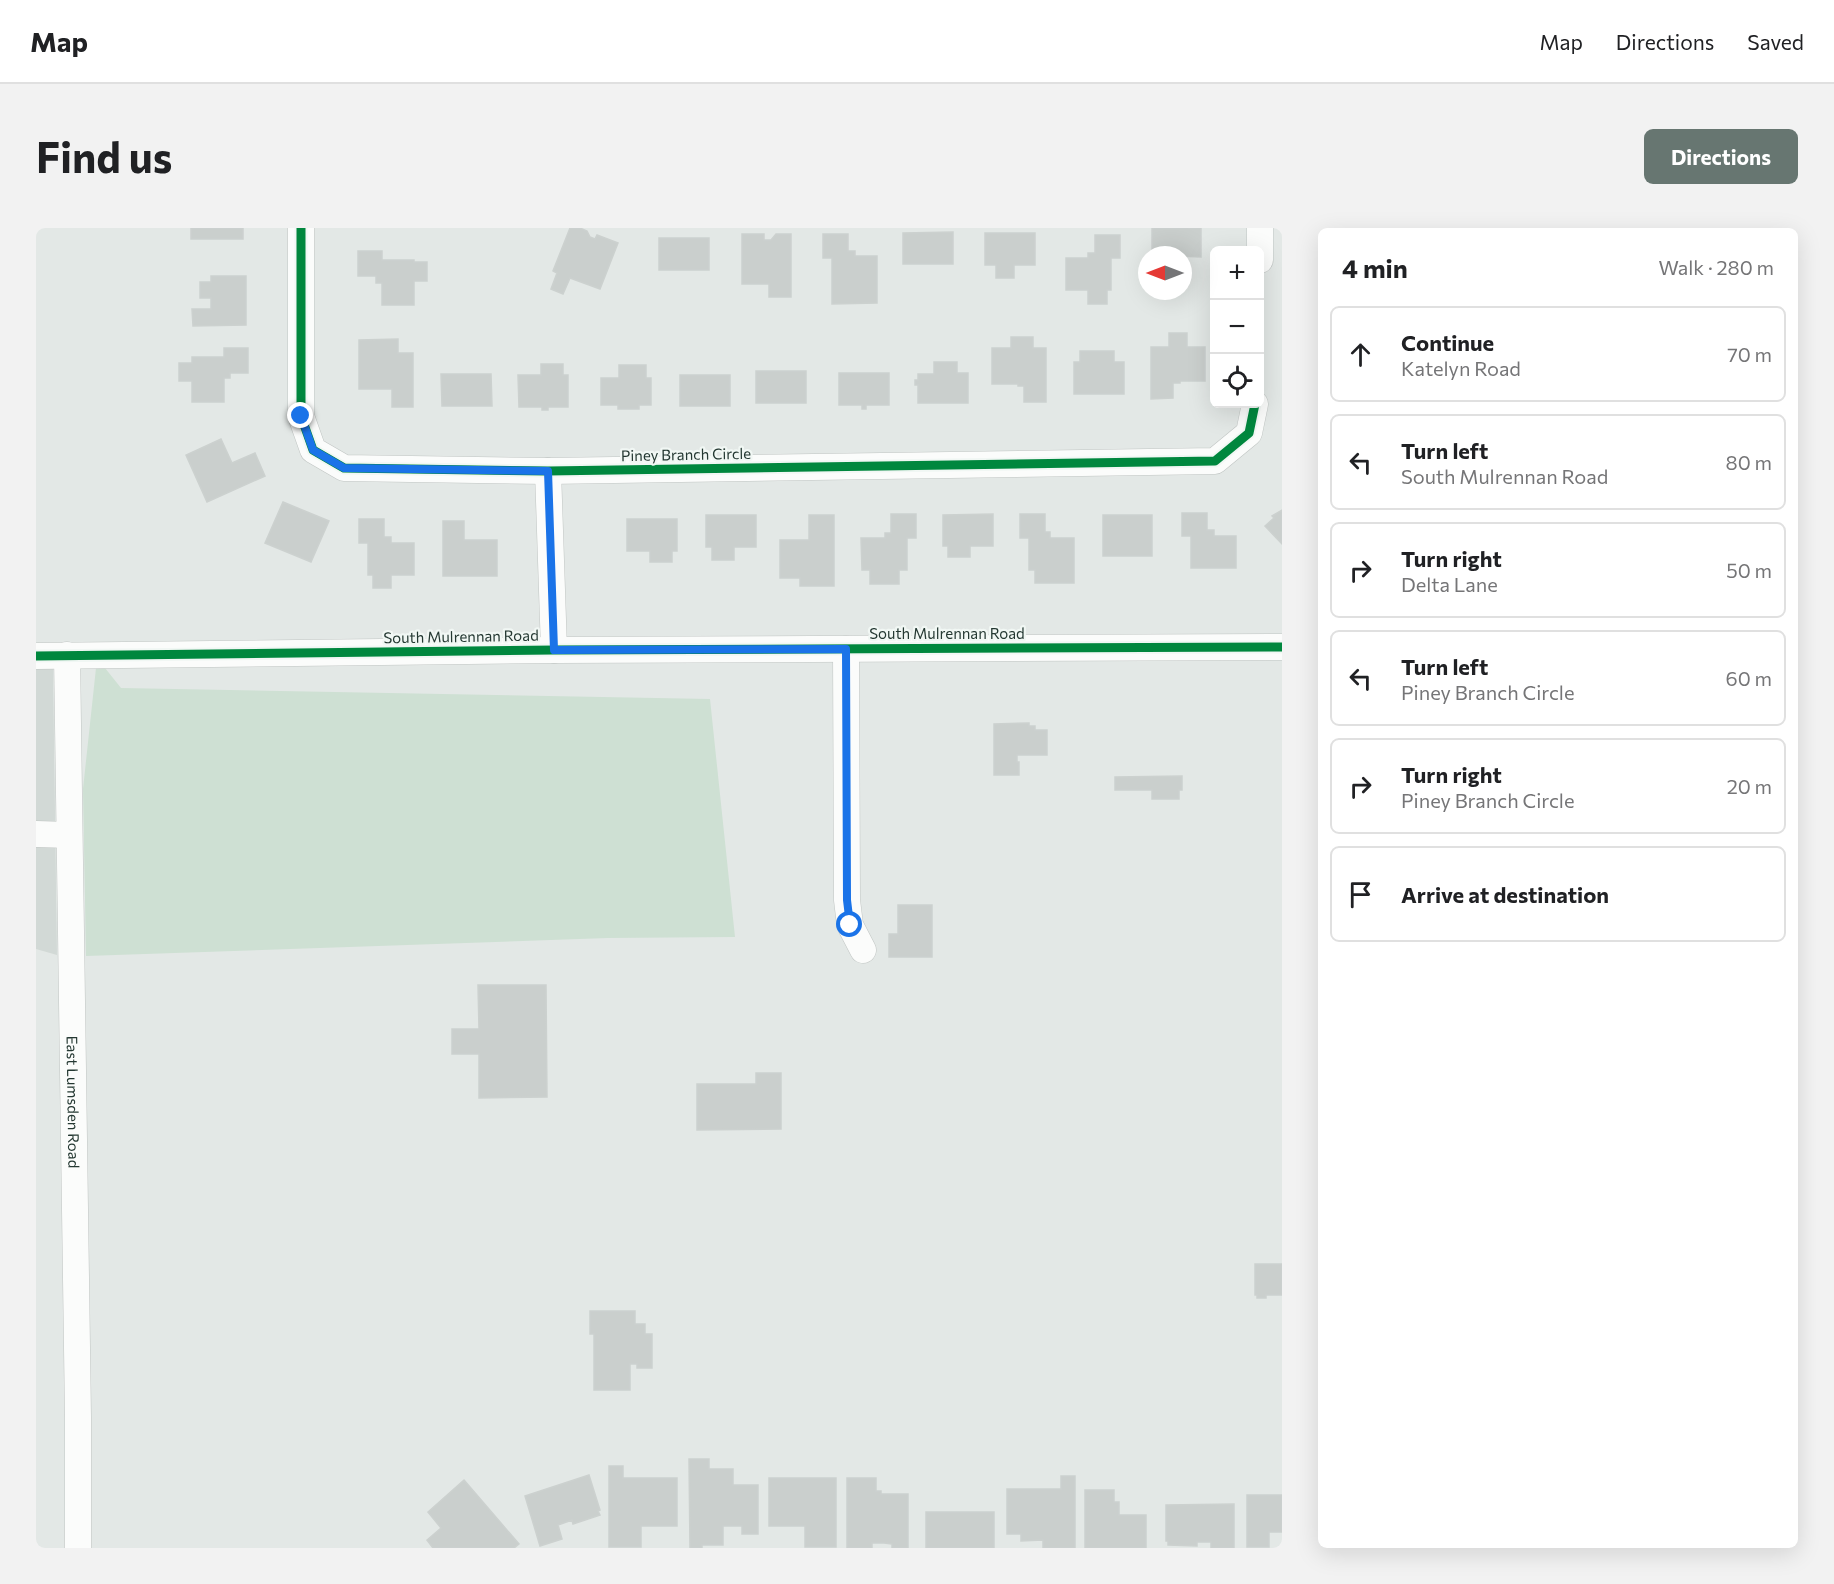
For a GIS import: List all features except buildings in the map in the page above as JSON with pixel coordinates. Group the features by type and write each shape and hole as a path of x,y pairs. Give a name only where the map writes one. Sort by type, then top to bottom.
{"street":[{"name":"Piney Branch Circle","path":"301,228 301,416 313,450 344,468 548,471 1215,461 1249,433 1254,408"},
{"path":"1260,228 1260,246"},
{"path":"548,471 554,650"},
{"name":"South Mulrennan Road","path":"36,656 554,650 1282,647"},
{"path":"846,649 847,900 850,925 863,950"},
{"name":"East Lumsden Road","path":"67,655 78,1548"},
{"path":"36,834 69,834"}],"shaded area":[{"path":"36,668 53,668 57,955 36,949"}],"green space":[{"path":"96,668 105,668 121,688 710,699 735,937 608,938 86,956 83,789"}],"cycle path":[{"path":"301,228 301,416 313,450 344,468 548,471 1215,461 1249,433 1254,408"},
{"path":"36,656 554,650 1282,647"}],"route":[{"path":"301,416 313,450 344,468 548,471 554,650 846,649 847,900 850,925"}]}
